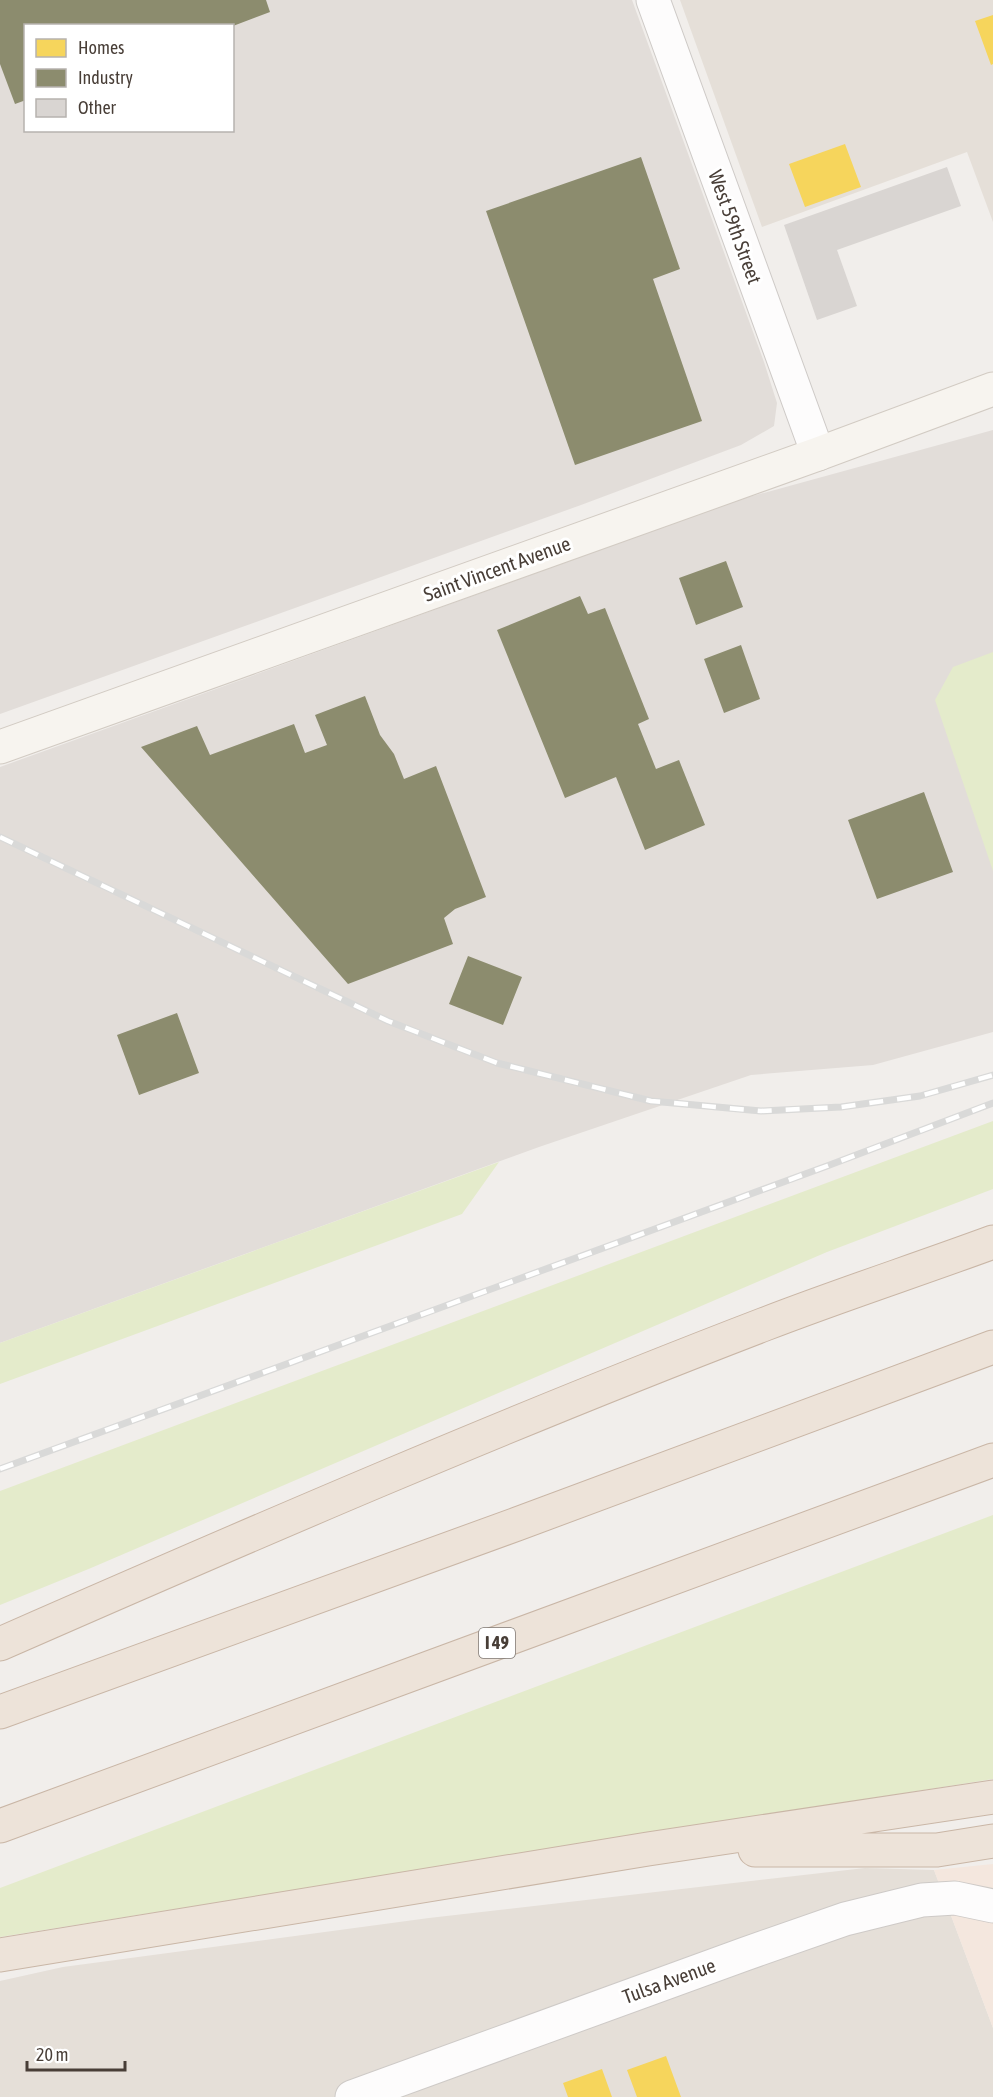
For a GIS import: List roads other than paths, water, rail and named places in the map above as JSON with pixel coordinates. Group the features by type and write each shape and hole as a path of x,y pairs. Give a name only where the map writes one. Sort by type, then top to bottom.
{"highway":[{"path":"0,1644 290,1516 465,1444 766,1324 993,1242"},
{"path":"0,1712 528,1520 993,1347"},
{"name":"I 49","path":"0,1826 993,1460"},
{"path":"0,1954 648,1849 993,1797"},
{"path":"648,1849 937,1850 993,1841"}],"street":[{"name":"West 59th Street","path":"653,0 818,454"},
{"name":"Saint Vincent Avenue","path":"0,747 993,389"},
{"name":"Tulsa Avenue","path":"352,2097 389,2091 745,1953 845,1919 921,1900 955,1898 993,1906"}],"railway":[{"path":"0,837 388,1021 497,1063 651,1101 761,1111 841,1107 920,1096 993,1075"},
{"path":"0,1469 993,1103"}]}
